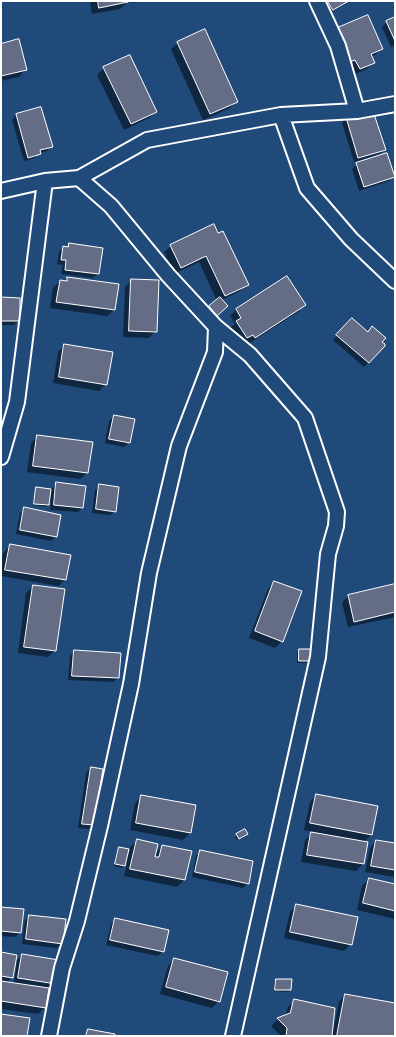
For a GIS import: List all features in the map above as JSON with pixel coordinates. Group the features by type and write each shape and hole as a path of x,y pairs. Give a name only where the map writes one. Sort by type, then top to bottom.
{"street":[{"path":"317,1 338,46 357,111"},
{"path":"1,192 45,181 79,178 147,140 281,115 357,111 395,104"},
{"path":"281,115 307,188 351,239 395,281"},
{"path":"79,178 111,206 168,275 216,327 250,355 305,418 337,512 336,526 328,554 318,657 233,1036"},
{"path":"1,457 17,402 45,181"},
{"path":"49,1036 62,968 77,921 131,684 149,573 179,446 214,352 216,327"}],"building":[{"path":"98,1 128,1 128,2 99,8"},
{"path":"328,1 349,1 333,10"},
{"path":"368,15 383,49 371,54 375,63 360,69 355,60 350,62 335,29"},
{"path":"395,17 395,41 386,21"},
{"path":"205,29 238,102 210,114 177,42"},
{"path":"19,39 27,70 1,76 1,44"},
{"path":"130,55 157,112 131,124 103,67"},
{"path":"41,107 53,147 40,150 41,154 28,158 16,114"},
{"path":"373,111 386,150 358,158 346,117"},
{"path":"387,153 395,177 364,187 356,163"},
{"path":"214,224 218,233 223,231 249,285 225,296 206,256 181,268 170,245"},
{"path":"69,243 103,248 99,274 65,270 66,260 61,260 63,246 68,247"},
{"path":"287,276 306,305 255,338 253,335 247,338 236,321 241,318 236,309"},
{"path":"67,277 119,284 115,310 56,302 60,280 67,281"},
{"path":"131,279 159,280 157,332 129,331"},
{"path":"1,297 20,298 20,321 1,321"},
{"path":"220,297 228,306 217,316 209,306"},
{"path":"352,318 368,332 372,326 386,338 382,342 385,346 369,363 336,335"},
{"path":"64,344 113,352 107,385 59,377"},
{"path":"114,415 135,419 130,443 109,439"},
{"path":"37,435 93,442 88,473 33,466"},
{"path":"56,482 86,486 83,508 54,505"},
{"path":"99,484 119,487 116,512 96,509"},
{"path":"36,487 51,489 49,505 34,504"},
{"path":"24,507 61,515 57,537 20,530"},
{"path":"10,544 71,555 66,580 5,570"},
{"path":"274,581 302,591 283,642 255,631"},
{"path":"395,584 395,612 354,622 348,595"},
{"path":"33,585 65,589 56,651 24,647"},
{"path":"299,649 311,649 311,661 299,661"},
{"path":"74,650 121,653 119,678 72,676"},
{"path":"91,767 103,769 94,825 82,824"},
{"path":"316,794 378,806 372,835 310,823"},
{"path":"141,795 196,805 191,833 136,823"},
{"path":"245,829 248,834 239,839 236,834"},
{"path":"311,832 368,842 364,864 307,855"},
{"path":"137,839 158,844 155,857 159,857 162,845 192,851 185,880 130,869"},
{"path":"376,840 395,843 395,870 371,866"},
{"path":"119,847 129,849 125,866 115,864"},
{"path":"200,850 253,861 249,884 195,872"},
{"path":"369,878 395,884 395,911 363,903"},
{"path":"296,904 358,917 352,945 290,932"},
{"path":"1,907 24,909 21,933 1,931"},
{"path":"29,915 66,919 63,944 26,939"},
{"path":"115,918 169,930 164,952 110,940"},
{"path":"1,952 17,955 13,978 1,976"},
{"path":"22,954 59,960 56,984 18,978"},
{"path":"174,958 228,972 220,1002 166,987"},
{"path":"276,979 292,979 291,990 275,990"},
{"path":"1,981 49,988 46,1008 1,1001"},
{"path":"345,994 395,1003 395,1036 337,1036"},
{"path":"294,999 335,1008 332,1036 286,1036 287,1028 277,1018 290,1013"},
{"path":"1,1014 30,1018 27,1036 1,1036"},
{"path":"88,1029 115,1034 115,1036 86,1036"}]}
